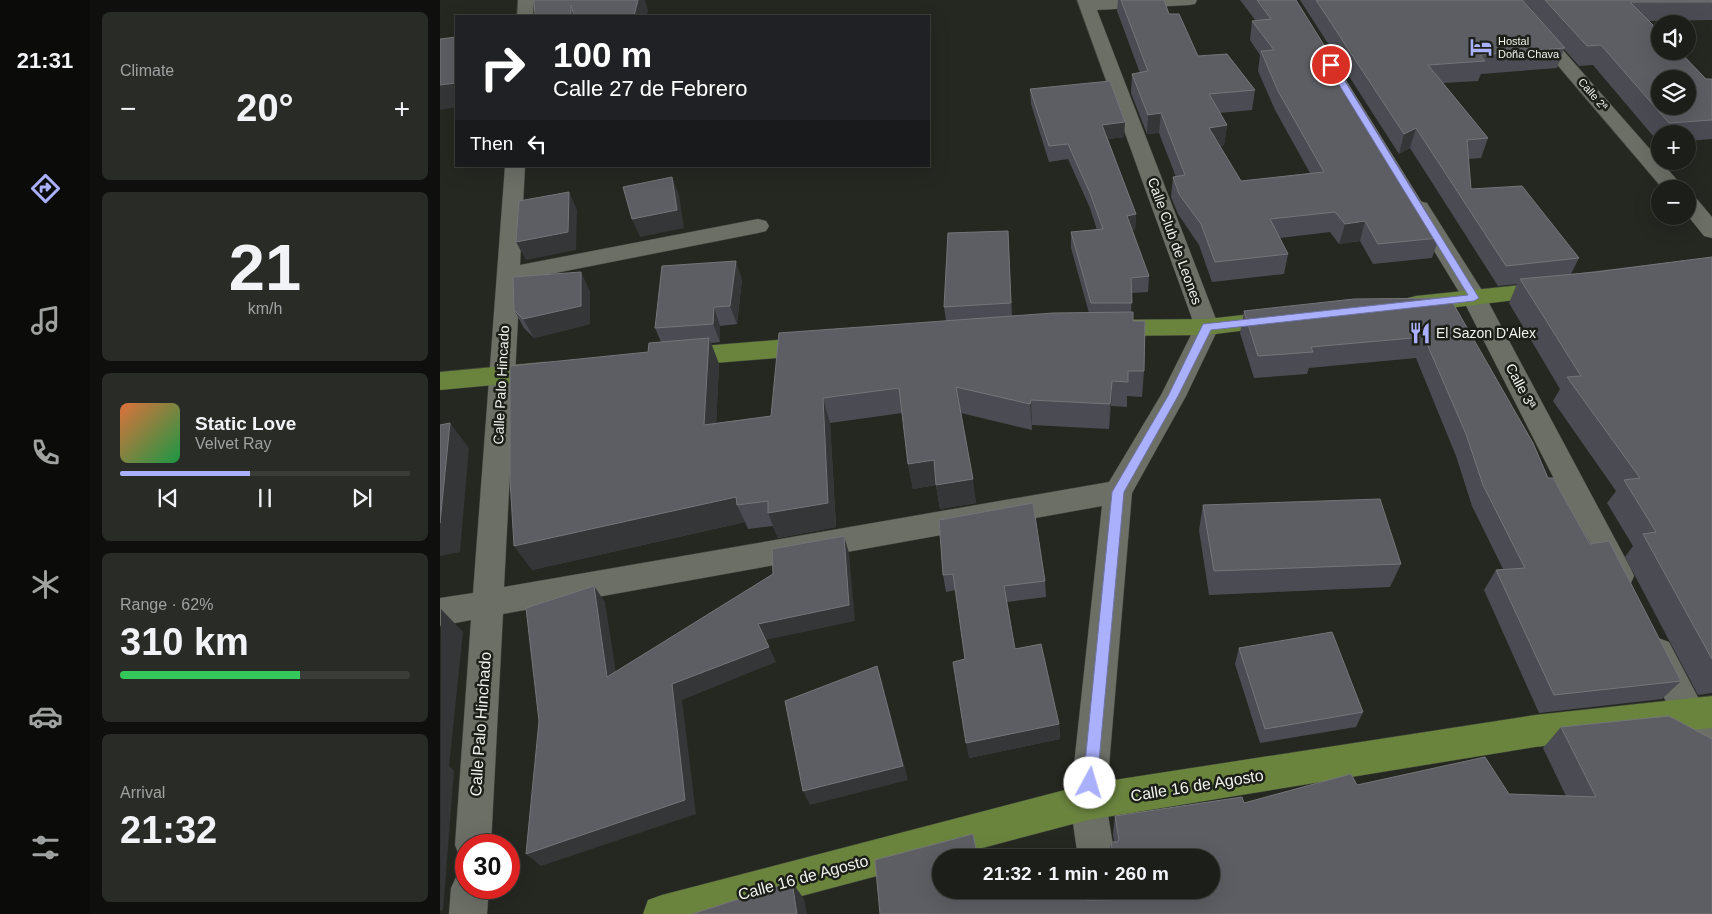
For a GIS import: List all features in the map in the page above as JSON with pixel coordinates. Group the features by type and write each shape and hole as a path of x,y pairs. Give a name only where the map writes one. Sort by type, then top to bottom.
{"main road":[{"path":"1395,306 1573,287"},
{"path":"1083,328 1207,327 1296,317"},
{"path":"658,358 841,344"},
{"path":"440,381 570,368"},
{"name":"Calle 16 de Agosto","path":"662,914 1088,802 1535,731 1701,713"}],"street":[{"path":"525,15 526,0"},
{"path":"1086,2 1189,0"},
{"name":"Calle 2ª","path":"1510,0 1667,180"},
{"name":"Calle Club de Leones","path":"1086,2 1207,327"},
{"name":"Calle Palo Hincado","path":"488,603 515,167"},
{"name":"Calle 3ª","path":"1409,192 1474,298 1629,596"},
{"path":"1696,212 1712,231"},
{"path":"507,275 758,226"},
{"path":"1096,849 1088,802 1118,492 1173,396 1207,327"},
{"path":"440,612 1118,492"},
{"name":"Calle Palo Hinchado","path":"474,834 488,603"},
{"path":"1647,631 1701,713 1712,760"},
{"path":"468,914 469,899"},
{"path":"1104,899 1107,914"}],"building":[{"path":"534,0 638,0 634,15 574,15 571,5 571,15 535,15"},
{"path":"1121,0 1164,0 1169,14 1179,14 1198,56 1227,54 1255,90 1209,94 1227,125 1209,128 1241,181 1324,172 1278,91 1261,51 1274,50 1252,21 1271,19 1257,0 1296,0 1430,216 1439,238 1378,244 1365,221 1345,224 1335,212 1270,219 1288,254 1215,262 1201,224 1179,194 1173,177 1185,175 1161,113 1148,115 1132,74 1148,71"},
{"path":"1316,0 1522,0 1565,48 1480,55 1485,61 1428,65 1488,138 1467,140 1471,189 1522,186 1579,258 1506,266 1416,128 1404,134"},
{"path":"1545,0 1712,0 1712,2 1630,2 1651,23 1651,60 1688,60 1706,79 1712,79 1712,120 1669,123 1662,115 1696,115 1696,70 1651,70 1651,102 1601,45 1587,46"},
{"path":"455,37 455,83 440,85 440,39"},
{"path":"1110,81 1125,122 1102,125 1136,214 1127,216 1149,276 1131,278 1132,303 1091,303 1071,232 1103,229 1090,193 1068,144 1049,146 1030,89"},
{"path":"672,177 677,210 632,219 623,187"},
{"path":"569,192 568,232 516,242 519,201"},
{"path":"1008,231 1011,303 944,307 948,233"},
{"path":"1712,257 1712,659 1643,534 1656,532 1624,480 1640,478 1567,377 1581,376 1520,279 1596,272"},
{"path":"736,261 730,306 714,307 713,324 655,328 662,266"},
{"path":"581,272 581,306 523,319 514,310 513,277"},
{"path":"1450,298 1533,443 1548,478 1553,478 1590,544 1609,541 1681,681 1554,695 1496,570 1525,568 1483,485 1466,434 1424,337 1311,347 1313,352 1258,356 1244,311 1354,299"},
{"path":"1133,312 1133,321 1145,321 1144,371 1128,371 1128,382 1112,381 1110,404 1031,400 1030,404 956,387 973,479 936,485 934,460 908,464 899,388 823,398 828,503 768,513 768,501 737,505 736,497 514,546 510,479 510,366 648,352 649,343 709,338 704,425 771,416 779,333 1053,313"},
{"path":"450,423 440,523 440,425"},
{"path":"1380,499 1401,564 1214,571 1203,505"},
{"path":"1033,503 1045,581 1004,586 1015,649 1041,644 1059,724 966,743 953,662 965,659 953,574 943,575 939,520"},
{"path":"844,536 849,605 758,624 769,647 672,684 685,800 526,854 539,721 526,608 594,586 607,677 773,574 772,549"},
{"path":"1332,632 1363,712 1265,729 1239,648"},
{"path":"877,666 903,766 803,791 785,701"},
{"path":"1669,716 1712,739 1712,914 880,914 875,860 973,834 976,849 932,849 932,899 1220,899 1220,849 1112,849 1111,842 1119,840 1115,816 1242,797 1244,803 1351,774 1357,785 1485,757 1509,794 1596,797 1561,727"},
{"path":"792,882 797,914 692,914"}],"place":[{"name":"Hostal Doña Chava","path":"1481,47"},
{"name":"El Sazon D'Alex","path":"1420,333"}],"route":[{"path":"1090,783 1118,492 1173,396 1207,327 1474,298 1331,65"}]}
